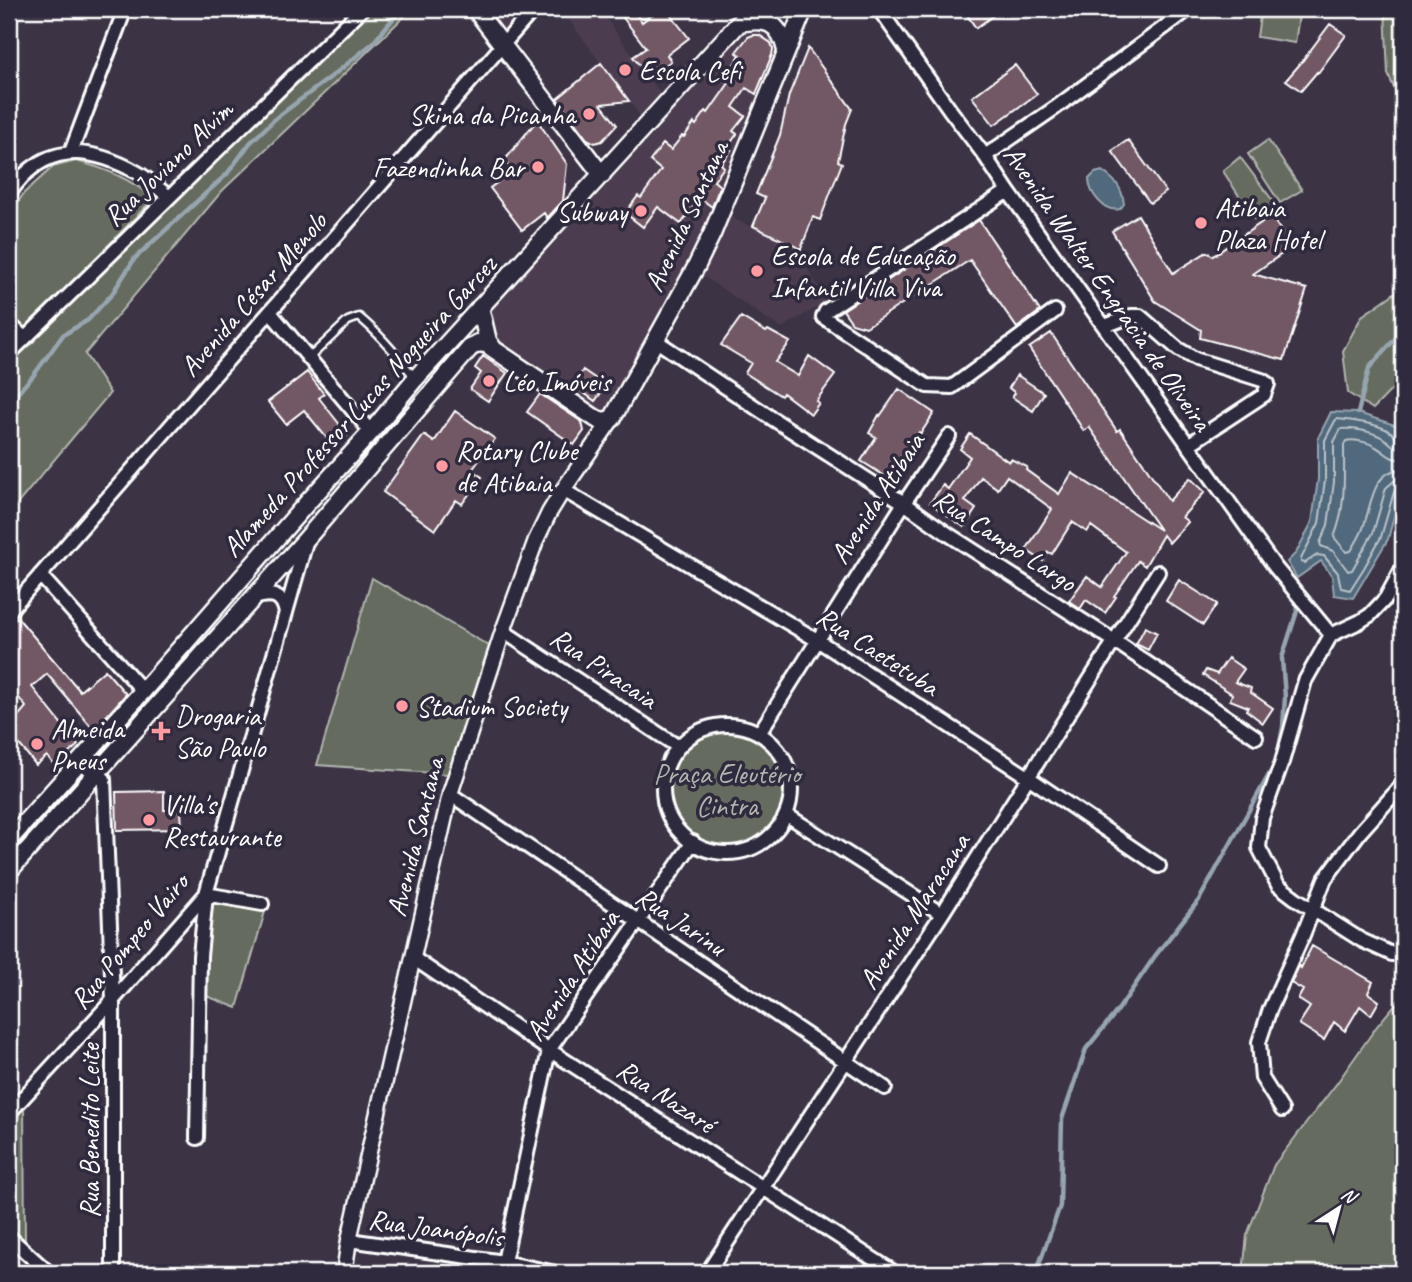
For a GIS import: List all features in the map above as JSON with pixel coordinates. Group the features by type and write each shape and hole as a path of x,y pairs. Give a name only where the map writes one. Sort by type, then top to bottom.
{"main road":[{"path":"475,9 602,175"},
{"name":"Alameda Professor Lucas Nogueira Garcez","path":"9,840 415,379 602,175 749,9"},
{"name":"Avenida Santana","path":"612,419 712,234 804,9"},
{"path":"738,23 762,21 772,25 784,41 786,50"},
{"path":"480,307 488,341 493,348 595,418 601,421 612,419"},
{"name":"Alameda Professor Lucas Nogueira Garcez","path":"9,871 100,777 108,760 307,538 470,348 478,343 493,348"},
{"path":"307,503 307,538"}],"street":[{"path":"71,152 125,9"},
{"name":"Rua Joviano Alvim","path":"9,354 362,9"},
{"name":"Avenida César Menolo","path":"9,611 534,9"},
{"name":"Avenida Walter Engracia de Oliveira","path":"879,9 1297,596 1331,635"},
{"path":"985,156 1055,108 1185,10"},
{"path":"11,185 50,156 71,152 103,157 115,162 139,174 169,197"},
{"path":"1008,191 826,311 823,317 927,386 952,387 1055,311"},
{"path":"271,312 371,432"},
{"path":"1105,326 1131,316 1140,316 1178,349 1195,359 1268,384 1264,395 1188,445"},
{"path":"9,323 24,338"},
{"name":"Rua Campo Largo","path":"655,340 1116,642 1256,737"},
{"path":"595,418 599,423 600,436"},
{"name":"Avenida Santana","path":"344,1273 349,1240 450,794 536,540 563,489 612,419"},
{"name":"Avenida Atibaia","path":"760,732 949,436"},
{"name":"Rua Caetetuba","path":"563,489 817,640 1160,866"},
{"name":"Rua Pompeo Vairo","path":"9,1113 206,894 307,538"},
{"path":"1403,567 1386,598 1370,615 1331,635 1305,681 1282,762 1262,818 1259,848 1278,885 1295,898 1361,940 1392,954 1403,954"},
{"name":"Avenida Maracana","path":"707,1273 942,914 1158,572"},
{"path":"40,575 143,691"},
{"path":"253,598 270,595 278,597 284,603 286,613"},
{"name":"Rua Piracaia","path":"503,631 677,746"},
{"path":"724,725 760,732 777,749 787,766 791,786 787,816 768,838 751,849 731,853 711,850 693,842 678,829 668,811 663,792 665,772 677,746 704,729 724,725"},
{"path":"80,760 100,777"},
{"name":"Rua Benedito Leite","path":"100,777 113,1000 113,1273"},
{"path":"1282,1110 1262,1078 1259,1042 1270,1009 1325,879 1360,832 1403,784"},
{"name":"Rua Jarinu","path":"450,794 884,1088"},
{"path":"787,816 942,914"},
{"name":"Avenida Atibaia","path":"504,1268 549,1050 693,842"},
{"path":"197,1138 200,956 206,894 262,904"},
{"name":"Rua Nazaré","path":"413,958 549,1050 895,1273"},
{"path":"9,1237 49,1273"},
{"name":"Rua Joanópolis","path":"349,1240 504,1268 556,1273"}],"lane":[{"path":"309,358 348,321 359,317 383,340 415,379"}],"shaded area":[{"path":"483,9 526,9 503,36"},
{"name":"Escola Cefi","path":"561,9 599,9 663,97 644,121"},
{"path":"740,27 771,27 783,51 709,234 606,421 485,333 480,307"},
{"name":"Escola de Educação Infantil Villa Viva","path":"730,217 809,253 805,265 828,301 781,328 703,276"}],"green space":[{"path":"363,9 412,9 222,191 85,354 110,393 9,514 9,354"},
{"path":"1261,9 1300,9 1295,43 1257,37"},
{"path":"1385,9 1403,9 1403,109 1388,74"},
{"path":"1268,140 1302,190 1280,203 1248,154"},
{"path":"1240,157 1276,205 1254,219 1223,171"},
{"path":"76,161 117,175 154,198 25,332 9,312 9,216 24,193 53,167"},
{"path":"1403,283 1403,378 1373,409 1348,393 1343,351 1362,316 1396,292"},
{"name":"Stadium Society","path":"372,578 489,646 448,774 317,765"},
{"name":"Praça Eleutério Cintra","path":"727,725 751,730 772,744 786,765 791,789 786,813 772,834 751,848 727,853 703,848 682,834 668,813 663,789 668,765 682,744 703,730"},
{"path":"212,902 266,908 237,1008 204,995"},
{"path":"1403,995 1403,1273 1243,1273 1247,1235 1274,1165"},
{"path":"24,1104 25,1240 9,1226 9,1121"}],"water":[{"path":"1102,171 1115,181 1120,189 1124,204 1120,209 1103,205 1092,190 1089,179"},
{"path":"1331,412 1358,413 1395,425 1403,438 1403,483 1388,539 1353,598 1334,595 1332,576 1321,561 1297,578 1287,562 1296,553 1312,522 1318,479 1318,438"}],"building":[{"path":"630,9 642,22 659,9 666,9 689,38 667,55 671,61 649,77 633,57 646,48 621,15"},
{"path":"963,9 1002,9 976,28"},
{"path":"1330,24 1346,35 1301,91 1286,80"},
{"path":"759,35 771,43 772,55 756,94 746,88 733,107 745,116 733,131 737,134 727,148 731,150 714,181 720,186 712,207 700,198 681,224 658,207 643,227 625,213 638,196 641,198 661,170 650,161 663,144 671,150 706,111 708,113 729,83 724,80 740,55 736,52 748,37"},
{"path":"808,48 852,109 838,161 842,163 820,220 813,217 801,249 753,226 765,198 756,194 780,135 789,95"},
{"name":"Skina da Picanha","path":"601,63 629,101 601,104 617,125 602,141 595,143 587,139 557,99"},
{"path":"1015,65 1037,94 994,125 972,97"},
{"name":"Fazendinha Bar","path":"537,120 567,164 563,201 547,218 544,213 522,230 490,188 512,171 504,161"},
{"path":"1128,140 1166,192 1150,203 1112,151"},
{"path":"1138,215 1173,273 1207,252 1213,256 1271,216 1292,247 1253,274 1307,289 1284,360 1200,338 1201,330 1155,301 1112,231"},
{"path":"979,220 1040,311 1017,328 970,260 866,327 852,323 843,310"},
{"path":"741,317 790,342 775,362 798,376 809,356 835,375 816,401 819,403 811,414 783,393 781,396 745,373 751,363 721,345"},
{"path":"1051,333 1117,431 1120,429 1169,501 1190,478 1205,492 1182,517 1188,522 1169,543 1163,535 1145,566 1138,561 1105,613 1086,600 1080,609 1069,601 1087,576 1102,587 1126,552 1091,526 1087,532 1072,522 1052,554 1048,552 1043,561 1026,550 1052,509 1007,476 998,489 981,477 965,501 976,509 964,527 930,503 943,485 948,489 970,457 960,449 970,434 1009,462 1011,459 1027,467 1026,470 1059,494 1072,473 1160,530 1089,427 1084,431 1029,348"},
{"name":"Léo Imóveis","path":"483,356 507,373 488,401 470,389 481,373 475,368"},
{"path":"583,370 606,386 595,401 573,385"},
{"path":"307,372 324,394 319,398 348,435 333,446 304,410 286,424 268,402"},
{"path":"1017,375 1044,393 1033,411 1012,397 1015,393 1009,388"},
{"path":"899,389 934,413 921,433 919,432 893,481 861,461 876,437 869,433"},
{"path":"540,394 582,422 584,431 574,445 527,412"},
{"path":"455,411 495,439 472,470 482,477 462,504 456,500 435,530 383,492 424,435 434,442"},
{"path":"1179,580 1217,604 1203,625 1166,601"},
{"path":"17,617 80,691 105,670 126,694 94,730 47,674 32,687 78,745 55,766 47,756 36,765 9,732 9,727 26,707 9,685 9,626"},
{"path":"1145,627 1157,633 1148,650 1136,644"},
{"path":"1228,658 1244,669 1235,682 1251,688 1250,692 1273,708 1263,723 1246,710 1248,707 1230,700 1232,694 1203,675 1206,670 1217,674"},
{"name":"Villa's Restaurante","path":"164,791 164,810 181,810 182,829 117,830 116,792"},
{"path":"1312,946 1373,982 1368,993 1379,1001 1371,1015 1360,1006 1345,1031 1334,1022 1324,1040 1299,1024 1310,1007 1298,999 1303,990 1291,983"}],"waterway":[{"path":"9,402 33,376 63,335 88,320 112,294 135,258 227,174 250,143 276,118 373,43 401,9"},
{"path":"1358,413 1369,368 1403,330"},
{"path":"1036,1273 1060,1206 1062,1119 1086,1049 1199,900 1276,762 1283,727 1285,697 1282,658 1298,608"}],"place":[{"name":"Escola Cefi","path":"625,70"},
{"name":"Skina da Picanha","path":"589,114"},
{"name":"Fazendinha Bar","path":"538,167"},
{"name":"Subway","path":"641,211"},
{"name":"Atibaia Plaza Hotel","path":"1201,223"},
{"name":"Escola de Educação Infantil Villa Viva","path":"757,271"},
{"name":"Léo Imóveis","path":"489,381"},
{"name":"Rotary Clube de Atibaia","path":"442,466"},
{"name":"Stadium Society","path":"402,706"},
{"name":"Drogaria São Paulo","path":"161,731"},
{"name":"Almeida Pneus","path":"37,744"},
{"name":"Villa's Restaurante","path":"149,820"}]}
